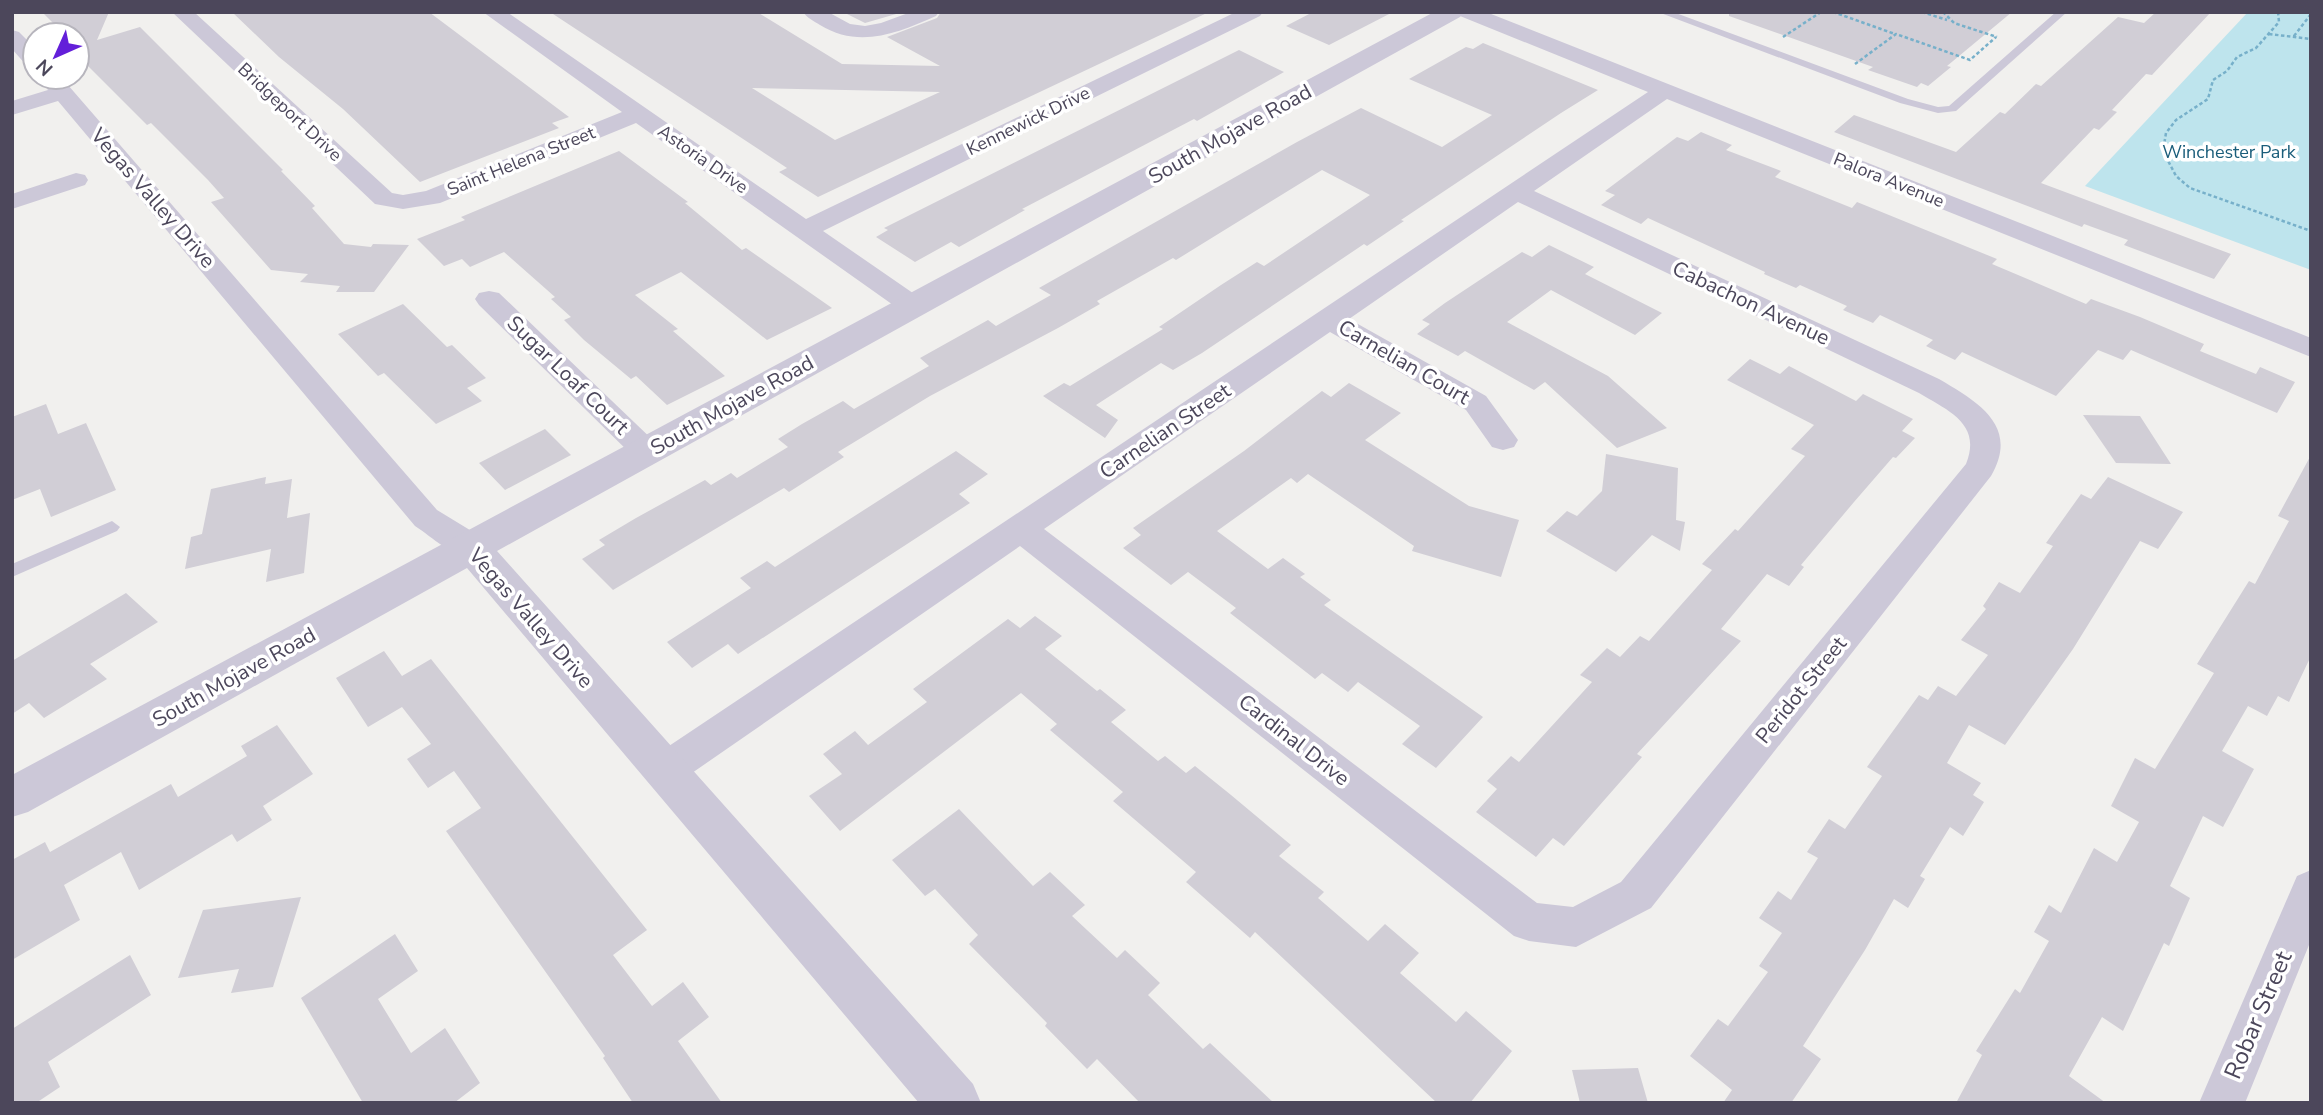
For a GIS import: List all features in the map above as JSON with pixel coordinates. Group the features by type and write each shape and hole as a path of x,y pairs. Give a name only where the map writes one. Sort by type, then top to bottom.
{"street":[{"name":"Bridgeport Drive","path":"181,12 384,199 404,202"},
{"name":"Astoria Drive","path":"493,12 913,306"},
{"path":"813,12 844,29 872,32 893,27 929,12"},
{"name":"Kennewick Drive","path":"804,230 1253,12"},
{"name":"South Mojave Road","path":"12,798 1452,12"},
{"name":"Palora Avenue","path":"1467,12 2311,348"},
{"path":"12,108 45,91"},
{"name":"Vegas Valley Drive","path":"61,91 426,517 471,547 954,1103"},
{"name":"Carnelian Street","path":"665,770 1664,91"},
{"name":"Saint Helena Street","path":"404,202 431,198 638,114"},
{"path":"12,202 76,180"},
{"name":"Cabachon Avenue","path":"1516,192 1929,386 1960,405 1980,424"},
{"name":"Sugar Loaf Court","path":"489,299 647,452"},
{"name":"Carnelian Court","path":"1329,319 1476,403 1503,440"},
{"name":"Peridot Street","path":"1576,927 1636,895 1980,468 1987,445 1980,424"},
{"name":"Cardinal Drive","path":"1021,528 1529,922 1576,927"},
{"name":"Robar Street","path":"2222,1103 2311,889"}],"lane":[{"path":"1662,12 1904,101 1938,110 1952,109 2062,12"},
{"path":"12,571 112,527"}],"path":[{"path":"1779,39 1821,12"},
{"path":"1833,12 1970,60 1996,37"},
{"path":"2278,12 2279,22 2259,48 2252,54 2237,57 2227,71 2213,80 2208,99 2170,126 2162,149 2169,168 2179,182 2311,231"},
{"path":"1924,13 2024,46"},
{"path":"1924,13 1943,13 1954,23"},
{"path":"2294,36 2311,14"},
{"path":"1852,67 1896,34"},
{"path":"2269,34 2311,39"}],"green space":[{"name":"Winchester Park","path":"2248,12 2311,12 2311,270 2085,186"}],"building":[{"path":"42,12 109,12 97,40 140,27 283,170 281,171 315,206 312,208 344,244 371,247 373,244 409,245 374,292 336,292 340,286 300,282 308,274 271,270 211,202 224,198 208,180 151,123 147,125 91,69 91,21 51,21"},
{"path":"232,12 429,12 569,117 552,123 559,128 420,182 343,109 279,57"},
{"path":"550,12 757,12 842,64 940,66 887,37 937,18 941,12 1209,12 818,197 779,172 787,168","holes":["752,88 940,92 835,140"]},
{"path":"843,12 903,12 865,23"},
{"path":"1313,12 1393,12 1329,45 1286,26"},
{"path":"1729,12 2012,12 1947,66 1951,67 1928,86 1921,83 1917,87 1868,70 1873,67 1729,16"},
{"path":"2156,12 2211,12 2152,75 2146,74 2112,110 2117,112 2099,130 2094,128 2041,183 2231,254 2214,279 2124,245 2128,240 2084,224 2082,227 1834,132 1854,115 1956,152 2000,112 2005,114 2036,84 2041,86 2118,17 2144,23"},
{"path":"1483,43 1598,90 1401,220 1404,221 1367,246 1364,244 1202,353 1173,370 1161,363 1096,405 1118,420 1105,438 1043,396 1064,383 1070,386 1163,329 1159,327 1221,285 1257,262 1264,266 1370,195 1322,170 1176,260 1173,258 1097,301 1100,304 930,396 838,452 844,457 789,492 784,488 613,590 582,559 605,545 599,540 636,518 705,480 711,485 731,473 737,478 788,447 778,439 802,424 843,401 854,409 929,366 920,358 988,320 996,326 1051,295 1039,288 1361,108 1442,147 1492,115 1409,79 1466,47 1473,49"},
{"path":"1239,50 1284,72 1197,121 1194,119 1022,209 1025,210 959,247 951,242 915,262 876,237 888,230 884,228"},
{"path":"1701,132 1732,145 1726,150 1781,171 1775,177 1852,208 1857,202 1997,259 1992,264 2086,304 2091,299 2140,317 2204,344 2200,351 2256,374 2260,367 2295,382 2277,413 2131,350 2123,360 2098,350 2056,396 1962,352 1955,360 1926,346 1933,340 1880,315 1873,323 1843,310 1847,306 1800,285 1796,288 1764,274 1765,272 1648,218 1641,224 1601,205 1615,195 1605,191 1677,137 1688,141"},
{"path":"619,151 688,202 685,203 742,250 746,248 832,308 767,340 681,272 635,295 678,329 673,331 725,376 667,405 636,376 631,379 584,340 564,320 571,317 551,299 555,297 504,252 470,267 462,259 444,266 417,239 465,220 461,217"},
{"path":"1549,245 1594,267 1585,274 1662,313 1635,335 1551,290 1507,322 1608,376 1667,428 1617,448 1545,382 1534,390 1465,351 1458,356 1417,334 1430,324 1422,320 1445,303 1522,252 1532,257"},
{"path":"403,304 447,347 452,345 486,378 467,388 482,401 436,424 384,373 378,376 338,334"},
{"path":"1750,359 1780,374 1789,366 1856,401 1863,394 1913,419 1902,431 1915,438 1896,458 1893,457 1854,502 1801,565 1804,567 1789,586 1767,574 1721,629 1741,641 1637,754 1642,757 1564,846 1553,838 1536,857 1476,812 1497,789 1487,781 1511,756 1519,762 1592,682 1580,675 1607,648 1620,657 1640,636 1649,641 1712,570 1702,564 1735,529 1738,531 1805,456 1791,449 1814,425 1727,380"},
{"path":"1349,383 1401,413 1365,440 1469,506 1519,520 1501,577 1412,551 1414,546 1308,474 1297,483 1291,478 1217,531 1268,569 1283,558 1305,574 1300,577 1331,600 1324,605 1483,717 1436,768 1402,744 1420,726 1358,682 1348,692 1322,673 1315,679 1230,613 1236,608 1188,572 1171,585 1123,548 1141,535 1133,528 1244,451 1322,391 1331,397"},
{"path":"46,404 58,434 86,423 116,490 51,517 40,489 12,500 12,417"},
{"path":"2083,415 2140,416 2171,464 2116,463"},
{"path":"545,429 571,455 505,490 479,463"},
{"path":"956,451 988,474 959,494 970,503 738,654 728,644 692,668 667,642 751,588 740,578 767,561 775,567"},
{"path":"1606,454 1678,468 1676,520 1685,522 1680,551 1652,535 1616,572 1546,531 1567,511 1577,516 1602,491"},
{"path":"2311,455 2311,656 2289,702 2278,696 2267,716 2248,706 2222,751 2254,769 2223,827 2203,816 2170,886 2190,898 2169,946 2164,943 2123,1031 2102,1017 2069,1076 2106,1103 1956,1103 1982,1055 1976,1051 2015,989 2020,993 2049,941 2034,932 2049,905 2061,913 2094,848 2117,862 2139,822 2111,806 2135,758 2155,769 2214,673 2197,664 2249,581 2255,584 2289,521 2278,516"},
{"path":"266,477 265,484 292,479 287,518 310,513 304,573 266,582 271,549 185,569 191,537 202,534 211,489"},
{"path":"2108,477 2183,512 2158,549 2140,541 2073,649 2005,745 1969,725 1947,763 1981,783 1973,795 1984,802 1963,836 1950,827 1920,876 1925,879 1908,908 1894,899 1865,950 1803,1046 1821,1059 1791,1103 1723,1103 1732,1090 1690,1056 1718,1019 1728,1026 1768,972 1759,966 1782,933 1759,918 1778,891 1791,900 1818,858 1807,852 1829,819 1845,829 1882,776 1867,767 1919,695 1928,700 1938,686 1956,696 1988,655 1961,640 1986,609 1983,606 1999,582 2020,593 2053,546 2046,543 2081,494 2091,499"},
{"path":"126,593 158,622 90,664 107,679 44,718 29,703 12,714 12,661"},
{"path":"1035,616 1062,636 1045,649 1097,691 1100,689 1126,710 1111,722 1158,761 1165,756 1186,773 1195,766 1231,795 1291,845 1279,856 1324,892 1318,898 1368,941 1385,924 1419,953 1400,973 1456,1022 1466,1011 1512,1051 1470,1103 1437,1103 1255,932 1250,938 1186,882 1196,872 1113,801 1123,792 1050,730 1057,724 1021,693 840,831 809,796 842,774 823,754 855,731 868,745 927,702 913,689 1008,619 1020,628"},
{"path":"384,651 402,676 431,659 647,930 613,955 652,1006 683,982 709,1017 678,1041 722,1103 633,1103 603,1058 605,1056 446,831 481,808 454,771 428,788 407,759 431,744 402,707 368,727 336,678"},
{"path":"277,725 313,774 263,806 272,820 237,842 232,834 139,890 121,852 64,885 80,920 12,960 12,860 45,842 50,852 171,784 178,797 247,756 241,746"},
{"path":"959,809 1033,886 1050,872 1085,905 1072,916 1117,958 1125,950 1160,983 1148,995 1203,1049 1210,1043 1274,1103 1140,1103 1097,1059 1087,1069 1045,1026 1047,1023 969,944 978,935 935,889 925,896 892,860"},
{"path":"301,897 273,987 231,993 239,969 178,978 203,910"},
{"path":"395,934 418,971 378,999 411,1053 445,1028 480,1083 454,1103 363,1103 301,998"},
{"path":"130,955 151,995 48,1062 60,1087 36,1103 12,1103 12,1029"},
{"path":"1638,1068 1648,1103 1580,1103 1572,1070"}]}
